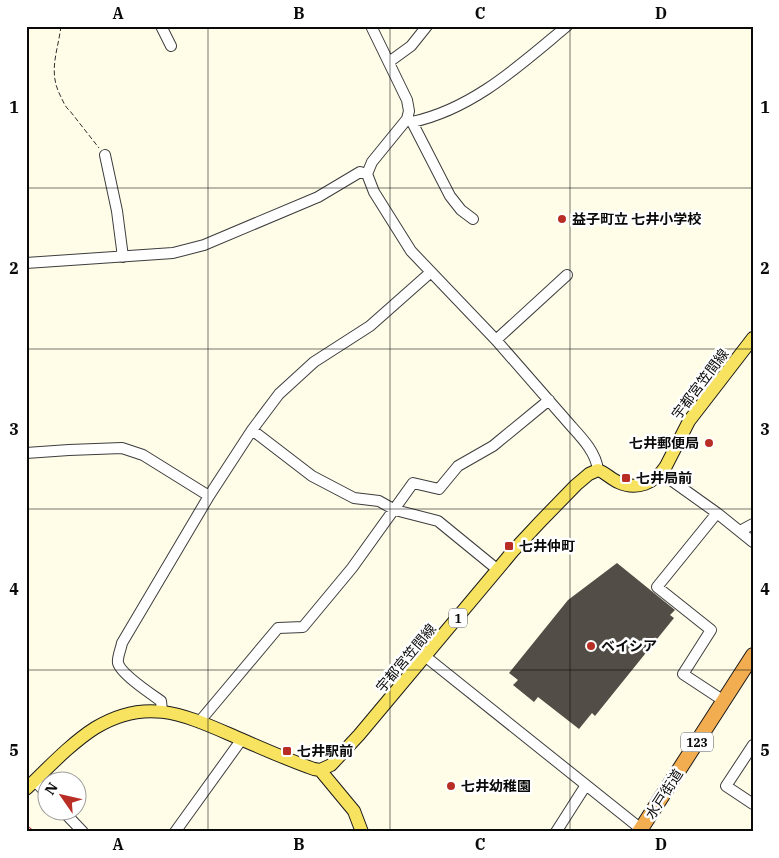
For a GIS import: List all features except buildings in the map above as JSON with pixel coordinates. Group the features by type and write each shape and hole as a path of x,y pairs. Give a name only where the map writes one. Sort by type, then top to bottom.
{"highway":[{"name":"水戸街道","path":"642,831 753,654"}],"main road":[{"name":"宇都宮笠間線","path":"661,473 685,428 753,338"},
{"name":"宇都宮笠間線","path":"320,770 330,765 359,736 540,522 576,485 589,474 598,470"},
{"path":"598,470 628,486 645,484 654,480 661,473"},
{"path":"30,785 70,748 96,728 123,716 142,712 162,712 200,721 242,740 320,770 354,811 362,832"}],"street":[{"path":"161,26 171,46"},
{"path":"370,26 407,100 409,121 450,196 472,220"},
{"path":"389,62 411,46 427,26"},
{"path":"567,26 499,82 466,101 436,115 409,121 372,162 367,174 374,192 411,251 496,340 549,400 588,447 596,461 598,470"},
{"path":"105,155 117,211 123,257"},
{"path":"26,263 173,253 204,245 318,197 360,172 367,174"},
{"path":"162,712 161,701 125,674 118,664 119,655 122,643 209,496 252,430 279,394 314,362 370,326 431,272"},
{"path":"496,340 566,275"},
{"path":"200,721 278,628 303,627 352,568 413,483 439,489 458,466 493,446 549,400"},
{"path":"252,430 312,476 354,498 379,501 395,510 438,521 498,570"},
{"path":"26,454 122,448 143,455 209,496"},
{"path":"661,473 717,513 753,542"},
{"path":"717,513 657,587 711,630 683,674 724,701"},
{"path":"740,531 753,524"},
{"path":"426,656 642,831"},
{"path":"175,832 242,740"},
{"path":"753,745 726,786 753,804"},
{"path":"556,832 586,785"},
{"path":"72,820 83,832"}],"path":[{"path":"61,26 54,71 57,90 65,108 70,111 105,155"}],"railway":[{"path":"26,827 32,832"}],"place":[{"name":"益子町立 七井小学校","path":"562,219"},
{"name":"七井郵便局","path":"709,443"},
{"name":"七井局前","path":"626,478"},
{"name":"七井仲町","path":"509,546"},
{"name":"ベイシア","path":"591,646"},
{"name":"七井駅前","path":"287,751"},
{"name":"七井幼稚園","path":"451,786"}]}
